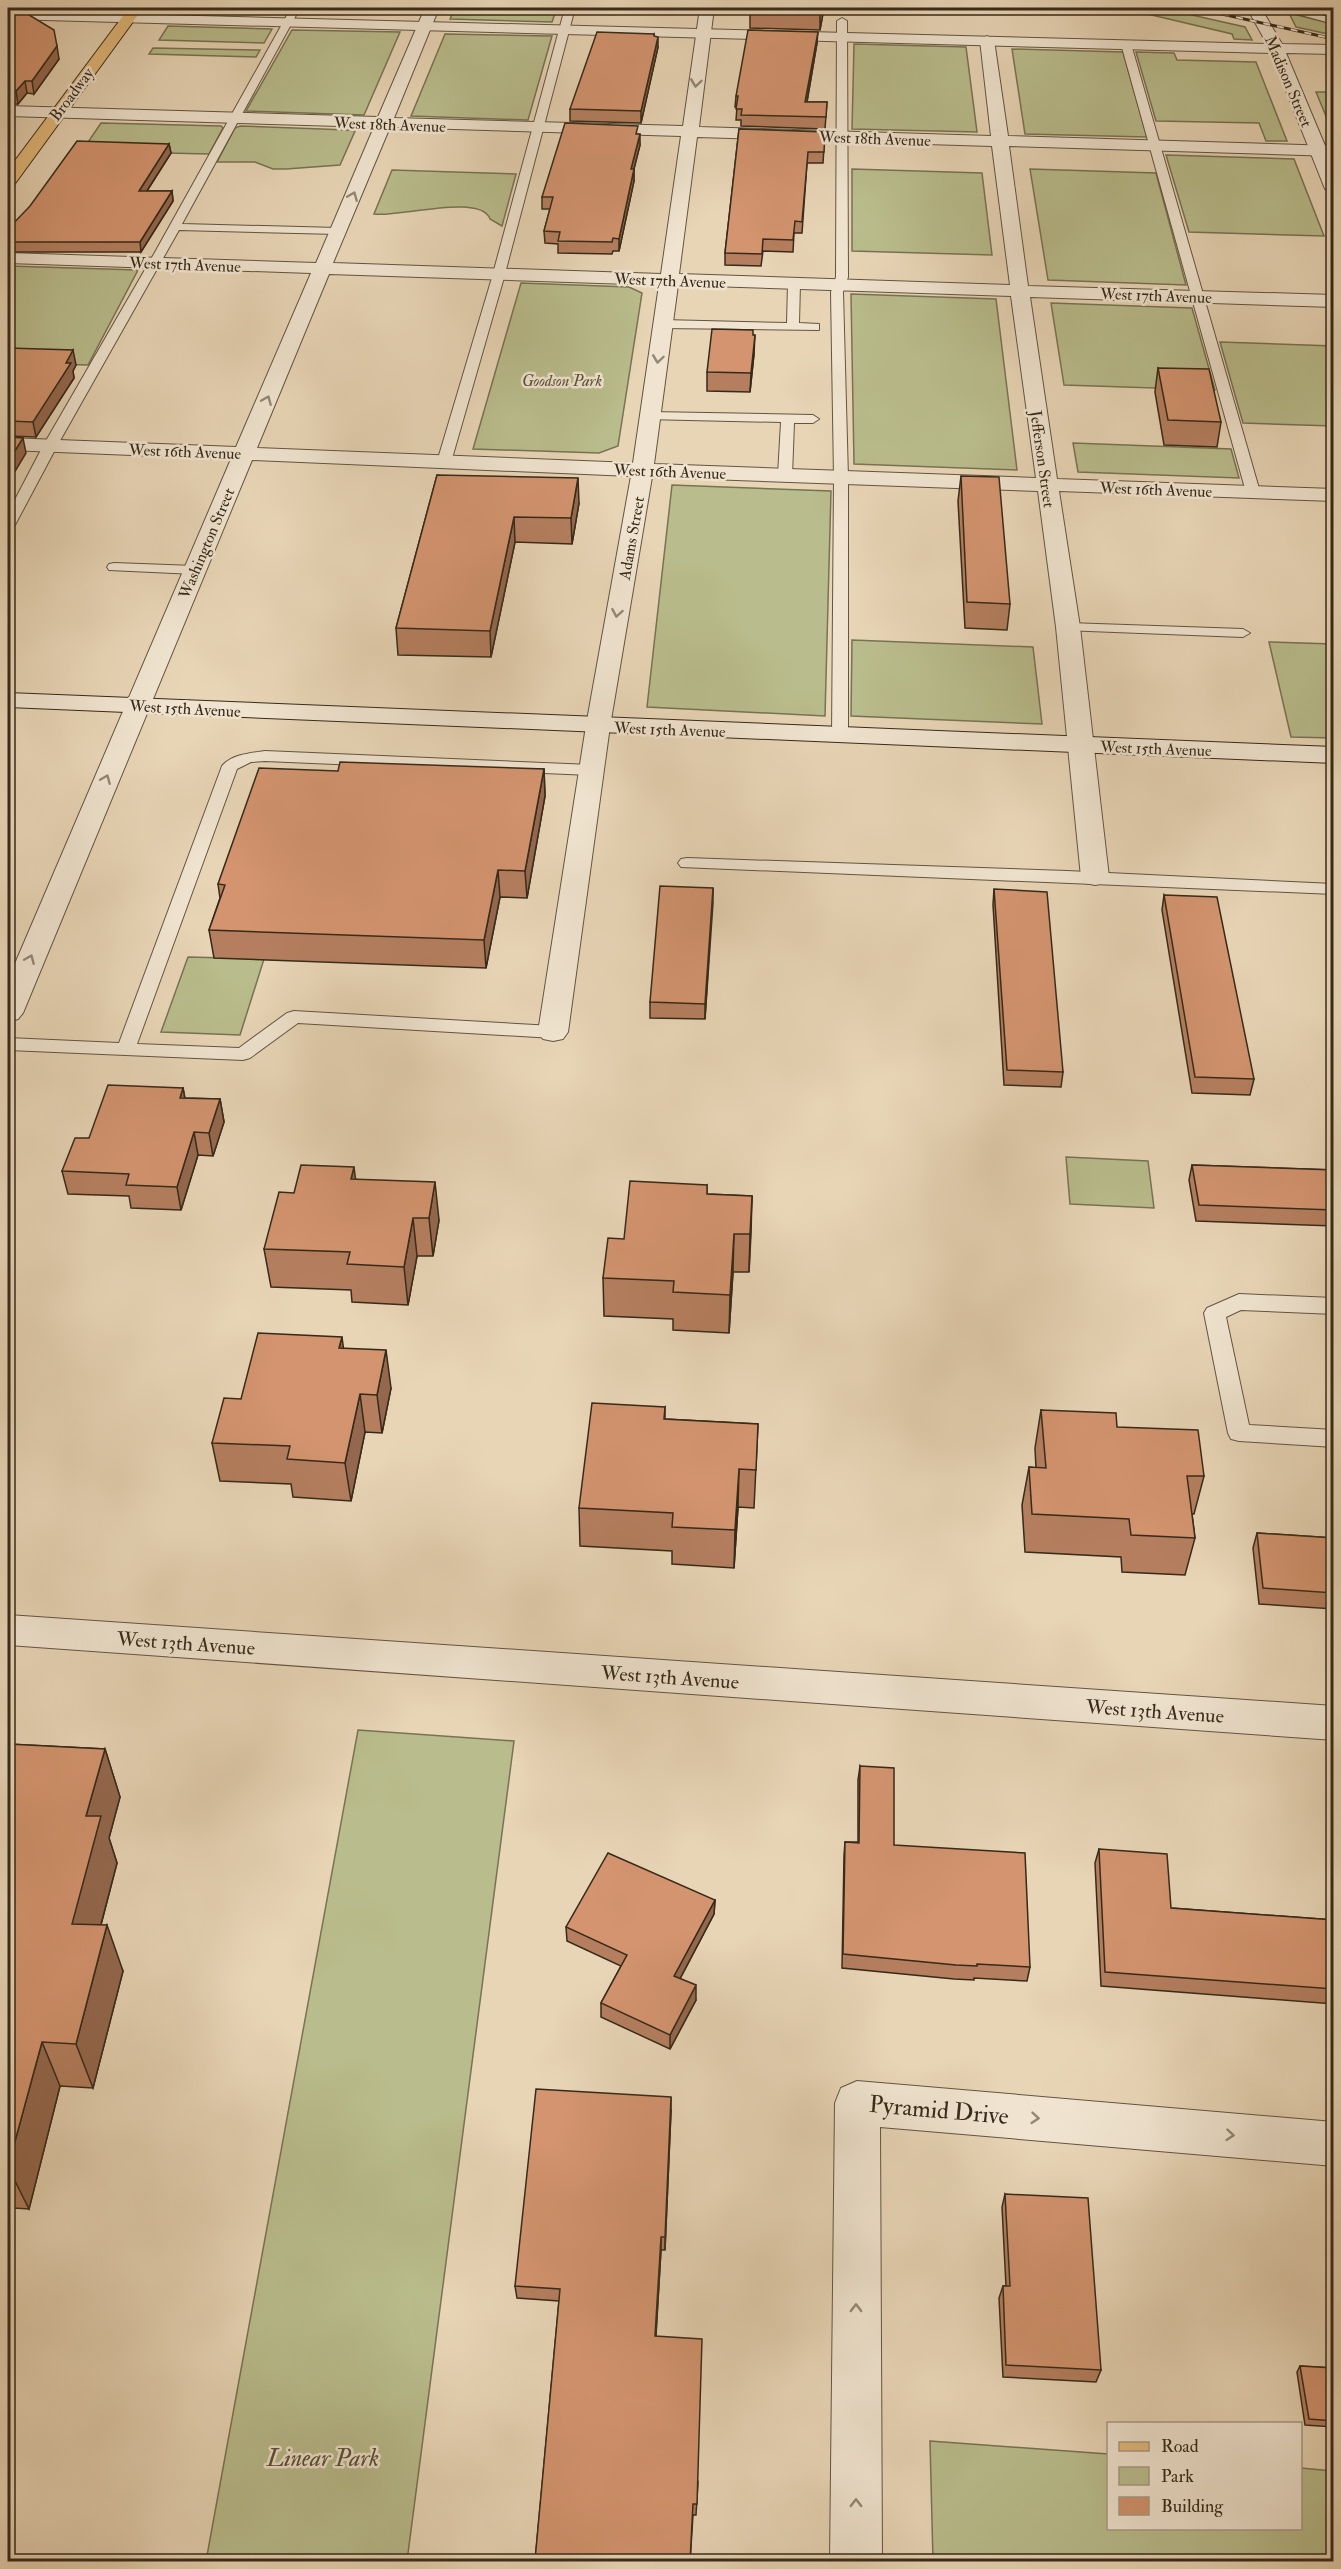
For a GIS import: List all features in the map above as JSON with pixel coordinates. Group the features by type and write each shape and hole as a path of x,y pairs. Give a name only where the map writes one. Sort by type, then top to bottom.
{"main road":[{"name":"Broadway","path":"8,181 132,13"}],"street":[{"name":"Washington Street","path":"8,1013 432,8"},
{"name":"Adams Street","path":"553,1032 591,770 642,470 707,8"},
{"name":"Madison Street","path":"1254,8 1277,49 1326,151 1334,189"},
{"path":"8,15 132,13 286,22 1334,50"},
{"name":"Jefferson Street","path":"987,40 1019,291 1068,627 1095,877"},
{"name":"West 18th Avenue","path":"8,111 1326,151"},
{"name":"West 17th Avenue","path":"8,258 1334,301"},
{"name":"West 16th Avenue","path":"8,444 841,478 1334,495"},
{"name":"West 15th Avenue","path":"8,700 1334,755"},
{"name":"West 13th Avenue","path":"8,1630 1334,1723"},
{"name":"Pyramid Drive","path":"855,2562 857,2103 1334,2144"}],"lane":[{"path":"8,525 50,446 175,227 294,8"},
{"path":"444,462 499,274 570,8"},
{"path":"1280,8 1334,21"},
{"path":"840,736 841,478 837,292 842,277 842,21"},
{"path":"1126,44 1253,492"},
{"path":"175,227 338,231"},
{"path":"793,327 794,284"},
{"path":"663,324 815,327"},
{"path":"650,416 813,419"},
{"path":"785,475 788,418"},
{"path":"8,495 23,496"},
{"path":"114,567 195,570"},
{"path":"1068,627 1243,633"},
{"path":"126,1049 218,794 231,766 248,758 264,756 591,770"},
{"path":"687,863 1095,877 1334,889"},
{"path":"8,1044 243,1054 294,1017 553,1032"},
{"path":"1334,1306 1239,1302 1215,1313 1239,1433 1334,1439"}],"green space":[{"path":"455,8 557,8 552,22 450,19"},
{"path":"1122,8 1161,8 1245,27 1252,40 1234,39 1232,34"},
{"path":"1289,13 1333,24 1333,35 1296,27"},
{"path":"168,26 272,29 264,43 159,40"},
{"path":"292,30 400,32 364,115 246,111"},
{"path":"445,34 552,36 528,120 411,116"},
{"path":"854,44 966,47 977,132 852,129"},
{"path":"153,48 260,50 256,57 149,54"},
{"path":"1012,49 1123,52 1147,137 1025,134"},
{"path":"1136,52 1174,53 1177,60 1256,62 1287,141 1266,141 1259,123 1156,121"},
{"path":"1316,92 1333,92 1333,133"},
{"path":"101,123 221,126 223,128 209,154 82,151"},
{"path":"240,126 355,131 340,165 273,169 255,162 217,162 235,128"},
{"path":"1166,155 1294,159 1324,236 1189,232"},
{"path":"852,169 982,173 992,255 852,251"},
{"path":"1030,169 1156,173 1186,285 1048,280"},
{"path":"392,170 516,174 502,226 490,219 483,211 471,208 437,208 374,214"},
{"path":"8,266 138,270 88,365 8,363"},
{"name":"Goodson Park","path":"521,283 629,287 642,293 618,446 599,453 473,449"},
{"path":"851,294 996,299 1017,470 854,464"},
{"path":"1051,303 1192,308 1215,390 1064,385"},
{"path":"1220,342 1333,346 1333,426 1243,423"},
{"path":"1073,443 1231,449 1239,478 1078,472"},
{"path":"672,485 831,491 825,716 647,707"},
{"path":"852,640 1033,647 1042,724 851,716"},
{"path":"1269,642 1333,644 1333,738 1291,737"},
{"path":"188,957 264,959 240,1035 161,1032"},
{"path":"1066,1157 1148,1161 1154,1208 1070,1204"},
{"name":"Linear Park","path":"358,1730 514,1741 407,2561 206,2561"},
{"path":"930,2441 1107,2454 1107,2530 1302,2530 1302,2468 1333,2471 1333,2561 933,2561"}],"building":[{"path":"750,8 821,8 820,10"},
{"path":"8,9 21,10 54,30 57,46 32,81 25,81 16,91 8,92"},
{"path":"748,30 818,32 805,102 827,102 826,117 741,115 742,109 736,109 738,96 736,96"},
{"path":"597,32 654,34 658,37 641,111 570,109"},
{"path":"565,123 638,126 636,134 640,134 631,169 634,169 619,239 613,238 612,242 558,241 560,232 544,231 553,197 542,197"},
{"path":"739,129 825,132 824,152 808,152 802,222 795,221 793,240 763,239 762,254 725,253"},
{"path":"77,141 169,144 139,191 172,191 140,242 8,242 8,229 30,206"},
{"path":"712,329 753,330 753,335 755,335 751,373 707,372"},
{"path":"8,348 73,350 66,363 71,363 33,422 8,421"},
{"path":"1158,368 1209,369 1221,422 1168,420"},
{"path":"8,437 23,438 8,462"},
{"path":"437,475 578,478 571,518 514,517 490,631 396,628"},
{"path":"961,476 999,477 1010,604 967,602"},
{"path":"340,762 544,769 525,871 498,870 484,940 209,930 225,885 218,884 259,768 338,771"},
{"path":"660,886 713,888 705,1004 650,1002"},
{"path":"994,889 1047,892 1063,1072 1007,1070"},
{"path":"1164,895 1217,897 1254,1079 1195,1077"},
{"path":"108,1085 183,1088 180,1098 220,1099 209,1133 194,1132 177,1187 126,1185 129,1174 62,1171 75,1138 89,1138"},
{"path":"301,1165 354,1167 351,1179 435,1182 429,1218 413,1218 404,1267 347,1264 350,1252 264,1249 279,1192 294,1193"},
{"path":"1192,1165 1334,1170 1334,1210 1199,1205"},
{"path":"630,1181 707,1185 707,1194 752,1196 750,1234 734,1234 730,1295 673,1292 674,1281 603,1278 608,1238 624,1239"},
{"path":"258,1333 342,1337 339,1348 386,1350 377,1395 360,1394 345,1463 287,1459 290,1446 212,1443 224,1398 241,1399"},
{"path":"592,1403 665,1407 664,1419 758,1424 756,1470 739,1469 735,1530 672,1527 673,1513 579,1508"},
{"path":"1041,1410 1116,1413 1117,1427 1198,1430 1204,1476 1187,1476 1195,1538 1131,1535 1129,1519 1032,1514 1029,1467 1046,1468"},
{"path":"1257,1533 1334,1538 1334,1593 1263,1588"},
{"path":"8,1744 105,1749 86,1816 101,1816 72,1924 107,1925 76,2044 42,2042 8,2167"},
{"path":"860,1766 894,1768 894,1845 1025,1853 1030,1967 956,1965 843,1954 845,1842 859,1843"},
{"path":"1099,1849 1167,1854 1171,1908 1334,1920 1334,1989 1105,1972"},
{"path":"608,1853 715,1900 674,1976 696,1985 670,2035 601,2003 627,1955 566,1927"},
{"path":"536,2089 671,2097 665,2237 661,2237 655,2336 702,2339 697,2504 693,2504 690,2562 540,2562 540,2560 535,2560 560,2289 515,2286"},
{"path":"1005,2194 1088,2198 1101,2370 1006,2365 1003,2286 1010,2286"},
{"path":"1300,2366 1334,2368 1334,2421 1309,2419"}],"railway":[{"path":"1195,8 1334,39"}]}
